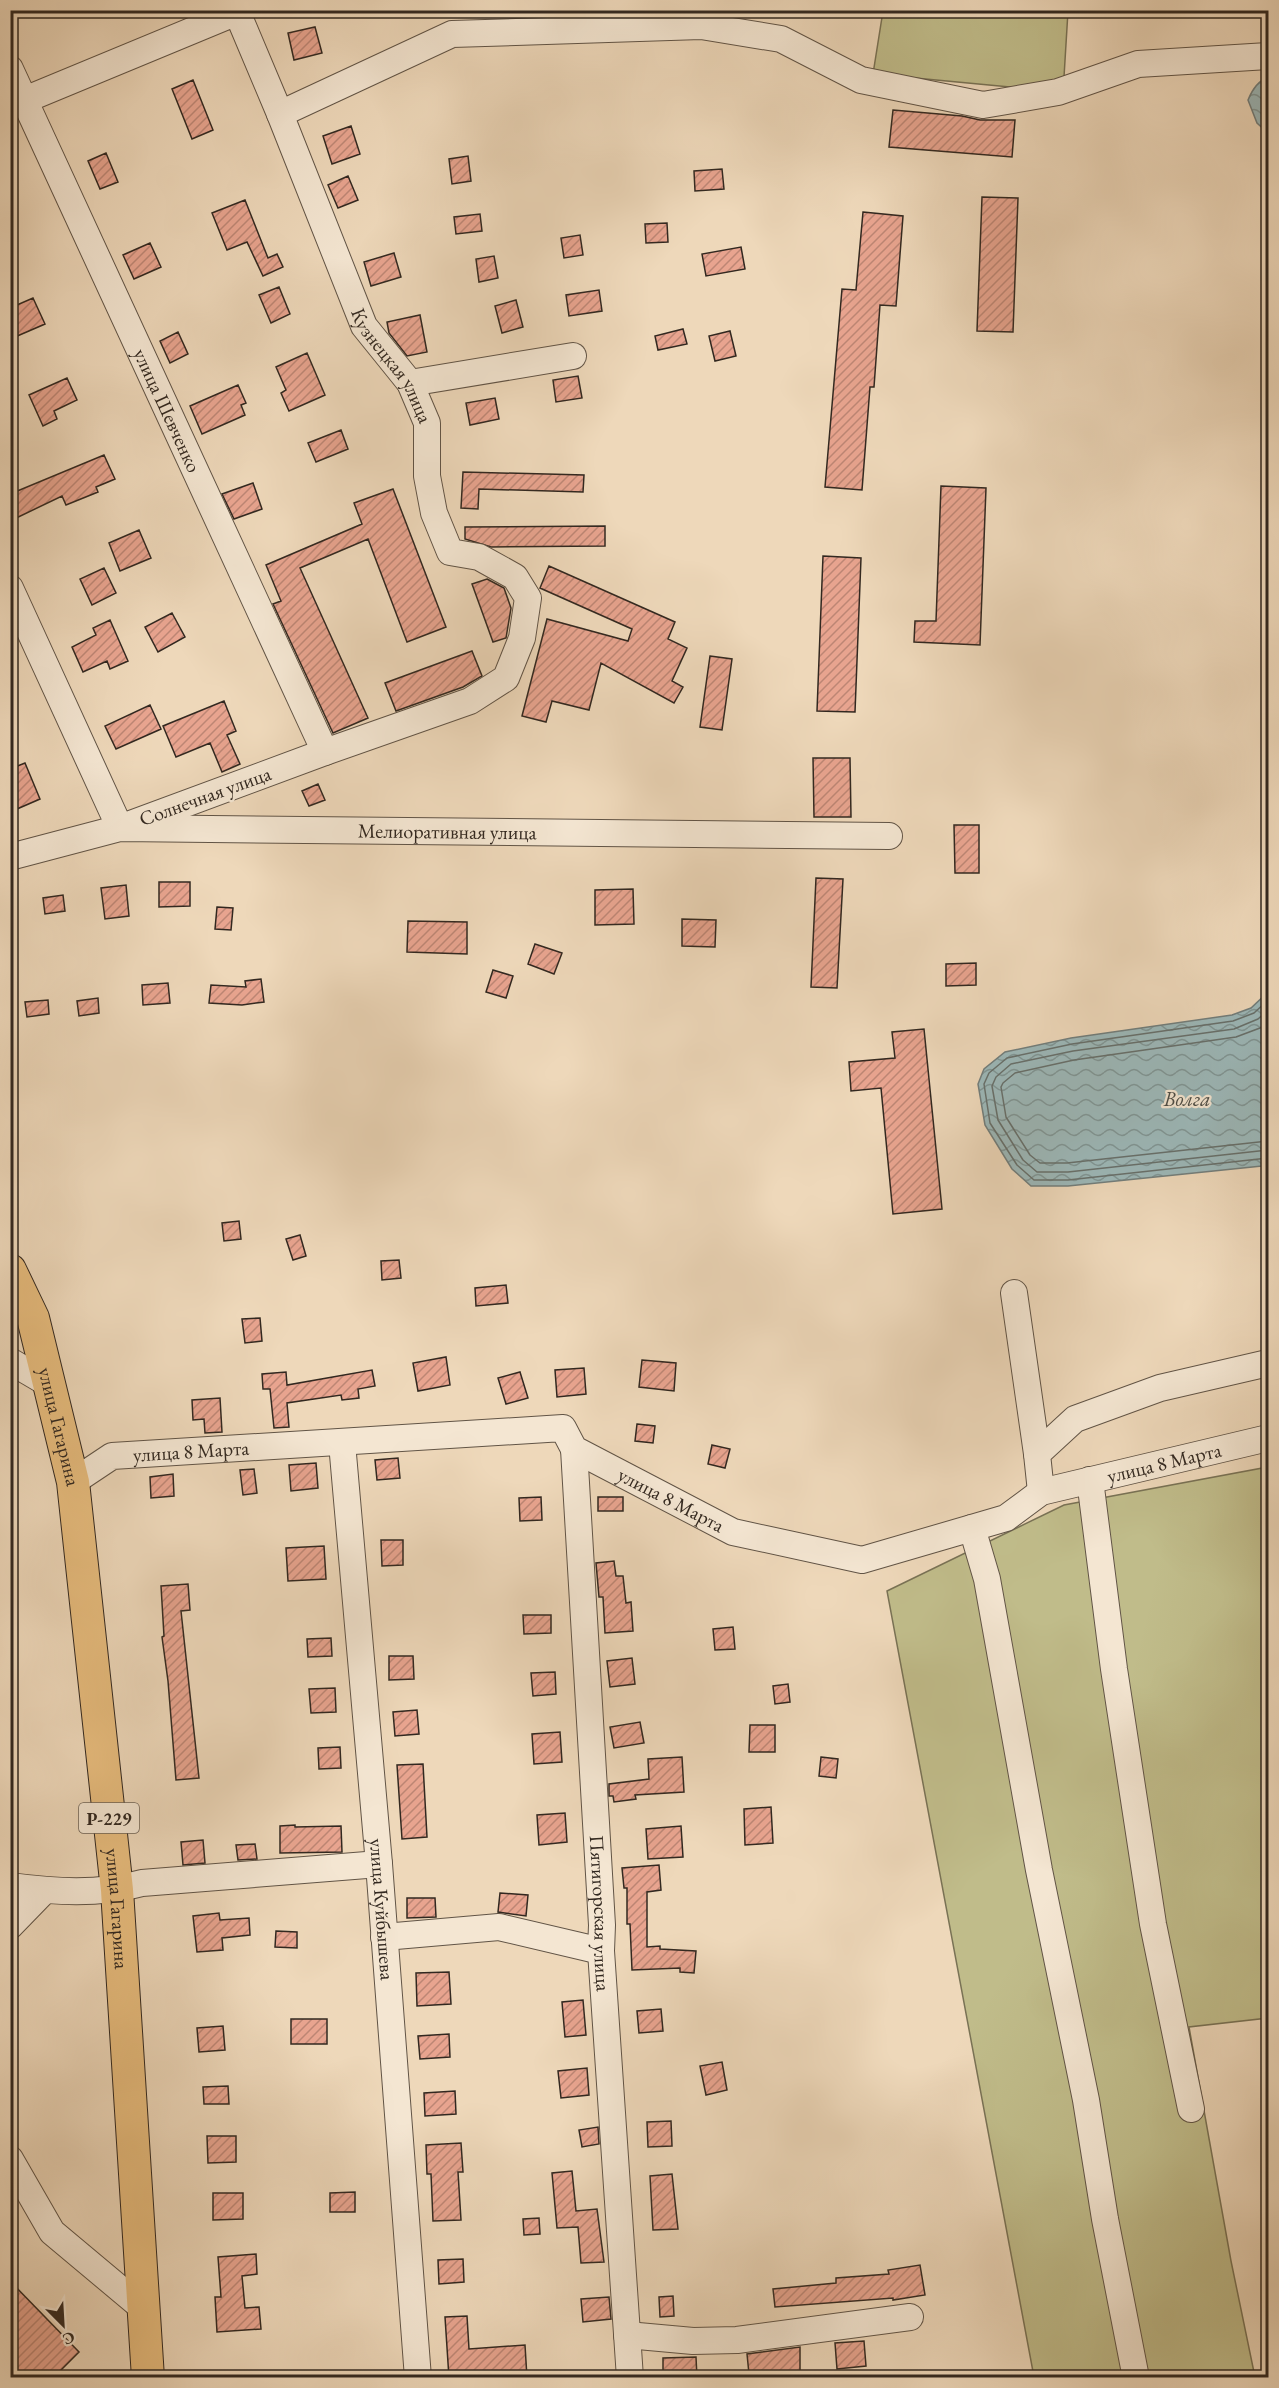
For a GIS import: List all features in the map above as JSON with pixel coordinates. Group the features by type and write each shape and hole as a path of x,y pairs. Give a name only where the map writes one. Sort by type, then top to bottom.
{"main road":[{"name":"улица Гагарина","path":"10,1270 33,1318 73,1482 117,1890 148,2378"}],"street":[{"path":"17,103 237,12"},
{"name":"Кузнецкая улица","path":"237,12 364,326 410,383 427,423 427,476 434,513 450,552 479,557 515,577 528,598 522,638 506,678 470,701"},
{"path":"280,114 452,34 701,26 782,39 861,80 983,105 1058,92 1137,64 1269,56"},
{"name":"улица Шевченко","path":"10,69 17,103 325,752"},
{"path":"410,383 573,356"},
{"name":"Солнечная улица","path":"10,588 120,828 470,701"},
{"name":"Мелиоративная улица","path":"10,857 120,828 888,836"},
{"path":"1014,1293 1041,1492"},
{"path":"10,1361 49,1384"},
{"path":"1037,1454 1075,1419 1160,1388 1269,1363"},
{"name":"улица 8 Марта","path":"73,1482 112,1456 563,1428 574,1449 733,1532 862,1560 1006,1518 1041,1492 1269,1438"},
{"name":"улица Куйбышева","path":"342,1443 379,1864 418,2378"},
{"name":"Пятигорская улица","path":"574,1449 602,1925 601,1951 630,2378"},
{"path":"1090,1480 1114,1669 1153,1924 1191,2109"},
{"path":"972,1528 987,1579 1040,1870 1086,2100 1105,2219 1136,2378"},
{"path":"10,1886 44,1891 117,1890 142,1883 379,1864"},
{"path":"10,1926 44,1891"},
{"path":"384,1937 499,1927 601,1951"},
{"path":"10,2159 52,2232 144,2309"},
{"path":"627,2335 718,2341 759,2338 910,2317"}],"shaded area":[{"path":"883,11 1068,11 1064,77 1030,89 873,74"},
{"path":"1268,1467 1268,2018 1189,2027 1231,2261 1255,2377 1034,2377 887,1591 1064,1505"}],"water":[{"path":"1268,77 1268,133 1257,123 1248,100 1256,86"},
{"name":"Волга","path":"1268,992 1268,1163 1262,1166 1068,1186 1031,1186 1012,1169 985,1125 978,1084 984,1069 1005,1052 1071,1038 1232,1015 1251,1008"}],"building":[{"path":"315,27 322,53 294,60 288,33"},
{"path":"193,80 213,130 192,139 172,89"},
{"path":"893,110 962,116 980,120 1015,120 1012,157 889,147"},
{"path":"351,126 360,154 332,164 323,136"},
{"path":"106,153 118,182 100,189 88,161"},
{"path":"468,156 471,181 452,184 449,159"},
{"path":"722,169 724,189 695,191 694,171"},
{"path":"348,176 358,200 338,208 328,185"},
{"path":"982,197 1018,198 1013,332 977,331"},
{"path":"245,200 268,258 277,254 283,267 263,276 247,242 227,250 212,213"},
{"path":"863,212 903,216 896,306 880,305 874,387 870,387 862,490 825,487 842,289 856,290"},
{"path":"480,214 482,231 456,234 454,217"},
{"path":"667,223 668,242 646,243 645,224"},
{"path":"580,235 583,255 564,258 561,238"},
{"path":"150,243 161,267 134,279 123,255"},
{"path":"741,247 745,269 706,276 702,254"},
{"path":"394,253 401,277 371,286 364,262"},
{"path":"494,256 498,278 479,282 476,259"},
{"path":"279,287 290,314 271,323 259,295"},
{"path":"599,290 602,311 569,316 566,295"},
{"path":"33,298 45,324 15,337 10,328 10,308"},
{"path":"516,300 523,327 502,333 495,306"},
{"path":"420,315 427,352 407,356 389,333 387,322"},
{"path":"683,329 687,344 658,350 655,336"},
{"path":"730,331 736,356 715,361 709,336"},
{"path":"178,332 188,354 170,363 160,341"},
{"path":"307,353 325,395 289,411 281,393 286,390 276,367"},
{"path":"578,376 582,398 556,402 553,380"},
{"path":"67,378 77,400 54,411 57,419 43,426 29,395"},
{"path":"238,385 246,403 241,405 245,415 202,434 190,406"},
{"path":"495,398 499,419 470,425 466,403"},
{"path":"341,430 348,449 316,462 308,443"},
{"path":"104,455 115,479 96,487 98,492 66,505 62,496 10,521 10,494"},
{"path":"463,472 584,475 583,492 479,489 478,509 461,508"},
{"path":"253,483 262,509 234,519 222,494"},
{"path":"941,486 986,488 980,645 914,642 915,621 936,621"},
{"path":"393,489 446,627 407,642 368,539 300,568 368,718 333,733 273,604 281,601 266,565 362,524 354,503"},
{"path":"605,526 605,546 491,547 465,539 465,527"},
{"path":"139,530 151,558 120,571 109,543"},
{"path":"823,556 861,558 855,712 817,711"},
{"path":"549,566 675,622 668,639 687,648 672,681 683,687 674,703 601,663 589,710 552,701 546,722 522,716 547,619 628,641 632,629 540,588"},
{"path":"104,568 116,593 92,605 80,579"},
{"path":"487,579 504,588 511,608 506,638 493,642 472,584"},
{"path":"172,613 185,637 158,652 145,627"},
{"path":"110,620 128,661 110,669 107,661 83,672 72,647 96,635 93,628"},
{"path":"472,651 482,676 463,687 396,711 385,683"},
{"path":"710,656 732,659 722,730 700,727"},
{"path":"224,701 236,731 227,735 240,764 222,772 210,743 176,757 163,726"},
{"path":"150,705 161,729 116,749 105,726"},
{"path":"813,758 850,758 851,817 814,817"},
{"path":"25,763 40,799 10,812 10,769"},
{"path":"318,784 325,800 309,806 302,791"},
{"path":"954,825 979,825 979,873 955,873"},
{"path":"816,878 843,879 837,988 811,987"},
{"path":"159,882 190,882 190,906 159,907"},
{"path":"126,885 129,916 105,919 101,888"},
{"path":"633,889 634,924 595,925 595,890"},
{"path":"63,895 65,911 45,914 43,898"},
{"path":"217,907 233,908 231,930 215,929"},
{"path":"682,919 716,920 715,947 682,946"},
{"path":"408,921 467,922 467,954 407,952"},
{"path":"535,944 562,953 554,974 528,964"},
{"path":"976,963 976,985 946,986 946,964"},
{"path":"493,970 513,976 506,998 486,992"},
{"path":"261,979 264,1002 242,1005 209,1003 211,985 246,987 245,981"},
{"path":"168,983 170,1003 143,1005 142,985"},
{"path":"98,998 99,1013 79,1016 77,1001"},
{"path":"48,1000 49,1014 27,1017 25,1002"},
{"path":"924,1029 942,1209 893,1214 881,1088 851,1091 849,1062 895,1058 892,1032"},
{"path":"239,1221 241,1239 224,1241 222,1223"},
{"path":"300,1235 306,1256 293,1260 286,1239"},
{"path":"399,1260 401,1278 382,1280 381,1261"},
{"path":"506,1285 508,1303 476,1306 475,1288"},
{"path":"260,1318 262,1341 245,1343 242,1319"},
{"path":"446,1357 450,1385 418,1391 413,1363"},
{"path":"642,1360 676,1363 674,1391 639,1387"},
{"path":"584,1368 586,1394 557,1397 555,1370"},
{"path":"372,1370 375,1386 358,1389 359,1398 342,1400 341,1395 287,1403 289,1427 274,1428 270,1389 263,1389 262,1374 286,1372 287,1385"},
{"path":"520,1372 528,1398 506,1404 498,1378"},
{"path":"220,1398 222,1432 205,1433 204,1419 193,1420 192,1400"},
{"path":"637,1424 655,1426 653,1443 635,1441"},
{"path":"712,1445 730,1449 725,1468 708,1464"},
{"path":"398,1458 400,1478 377,1480 375,1460"},
{"path":"316,1463 318,1488 291,1491 289,1465"},
{"path":"254,1469 257,1493 243,1495 240,1470"},
{"path":"173,1474 174,1496 151,1498 150,1477"},
{"path":"541,1497 542,1520 520,1521 519,1498"},
{"path":"598,1497 623,1497 623,1511 598,1511"},
{"path":"381,1540 403,1540 403,1565 382,1566"},
{"path":"324,1546 326,1579 288,1581 286,1548"},
{"path":"614,1561 616,1576 623,1576 626,1603 631,1602 633,1631 605,1633 603,1597 599,1597 596,1563"},
{"path":"188,1584 190,1610 181,1611 199,1778 176,1780 162,1637 164,1636 161,1586"},
{"path":"523,1615 551,1615 551,1633 524,1634"},
{"path":"733,1627 735,1649 715,1650 713,1629"},
{"path":"331,1638 332,1656 308,1657 307,1639"},
{"path":"389,1656 413,1656 414,1679 389,1680"},
{"path":"632,1658 635,1684 610,1687 607,1661"},
{"path":"555,1672 556,1694 533,1696 531,1673"},
{"path":"788,1684 790,1702 775,1704 773,1686"},
{"path":"335,1688 336,1712 311,1713 309,1689"},
{"path":"417,1710 419,1734 395,1736 393,1712"},
{"path":"640,1722 644,1743 614,1748 610,1727"},
{"path":"750,1725 775,1725 775,1752 749,1752"},
{"path":"560,1732 562,1762 534,1764 532,1734"},
{"path":"340,1747 341,1768 319,1769 318,1748"},
{"path":"682,1757 684,1792 635,1795 636,1799 614,1802 613,1796 609,1796 609,1784 649,1779 648,1759"},
{"path":"821,1757 838,1759 836,1778 819,1776"},
{"path":"423,1764 427,1837 402,1839 397,1765"},
{"path":"771,1807 773,1843 745,1845 744,1809"},
{"path":"565,1813 567,1842 539,1845 537,1815"},
{"path":"295,1825 295,1827 341,1826 342,1852 280,1853 280,1826"},
{"path":"681,1826 683,1857 648,1859 646,1829"},
{"path":"203,1840 205,1863 183,1865 181,1842"},
{"path":"255,1844 257,1859 238,1860 236,1845"},
{"path":"659,1865 661,1890 647,1892 647,1947 660,1946 660,1949 696,1951 694,1973 680,1972 680,1968 632,1970 630,1924 627,1924 627,1888 624,1888 622,1868"},
{"path":"500,1893 528,1895 526,1916 498,1912"},
{"path":"407,1898 435,1898 436,1917 407,1918"},
{"path":"219,1913 220,1920 249,1918 250,1935 222,1938 223,1950 197,1952 193,1916"},
{"path":"276,1931 297,1932 297,1948 275,1947"},
{"path":"449,1972 451,2004 417,2006 416,1973"},
{"path":"583,2000 586,2035 565,2037 562,2002"},
{"path":"661,2009 663,2031 639,2033 637,2011"},
{"path":"291,2019 327,2019 327,2044 291,2044"},
{"path":"223,2026 225,2050 199,2052 197,2028"},
{"path":"449,2034 450,2057 420,2059 418,2036"},
{"path":"722,2062 727,2090 706,2095 700,2066"},
{"path":"587,2068 589,2095 561,2098 558,2071"},
{"path":"228,2086 229,2104 204,2104 203,2087"},
{"path":"455,2091 456,2114 425,2116 424,2093"},
{"path":"671,2121 672,2146 648,2147 647,2122"},
{"path":"598,2127 599,2144 582,2147 579,2130"},
{"path":"207,2136 236,2136 236,2162 208,2163"},
{"path":"461,2143 463,2172 458,2172 461,2220 433,2221 431,2174 427,2174 426,2145"},
{"path":"572,2171 576,2211 597,2209 604,2262 581,2263 578,2227 557,2228 552,2173"},
{"path":"672,2174 678,2229 653,2230 650,2176"},
{"path":"355,2192 355,2212 330,2212 330,2193"},
{"path":"213,2193 243,2193 243,2219 213,2220"},
{"path":"539,2218 540,2234 524,2235 523,2219"},
{"path":"256,2254 257,2274 242,2276 245,2308 259,2307 261,2329 217,2332 215,2297 221,2297 218,2257"},
{"path":"463,2259 464,2282 439,2284 438,2260"},
{"path":"920,2265 925,2295 893,2300 893,2298 775,2307 773,2289 836,2283 836,2278 889,2274 888,2270"},
{"path":"10,2281 79,2352 53,2378 10,2378"},
{"path":"673,2296 674,2316 660,2317 659,2297"},
{"path":"609,2297 611,2319 583,2322 581,2299"},
{"path":"467,2316 469,2349 525,2345 527,2378 449,2378 445,2317"},
{"path":"864,2341 866,2366 837,2369 835,2343"},
{"path":"800,2347 800,2373 749,2374 747,2354"},
{"path":"696,2357 697,2378 663,2378 663,2358"}]}
